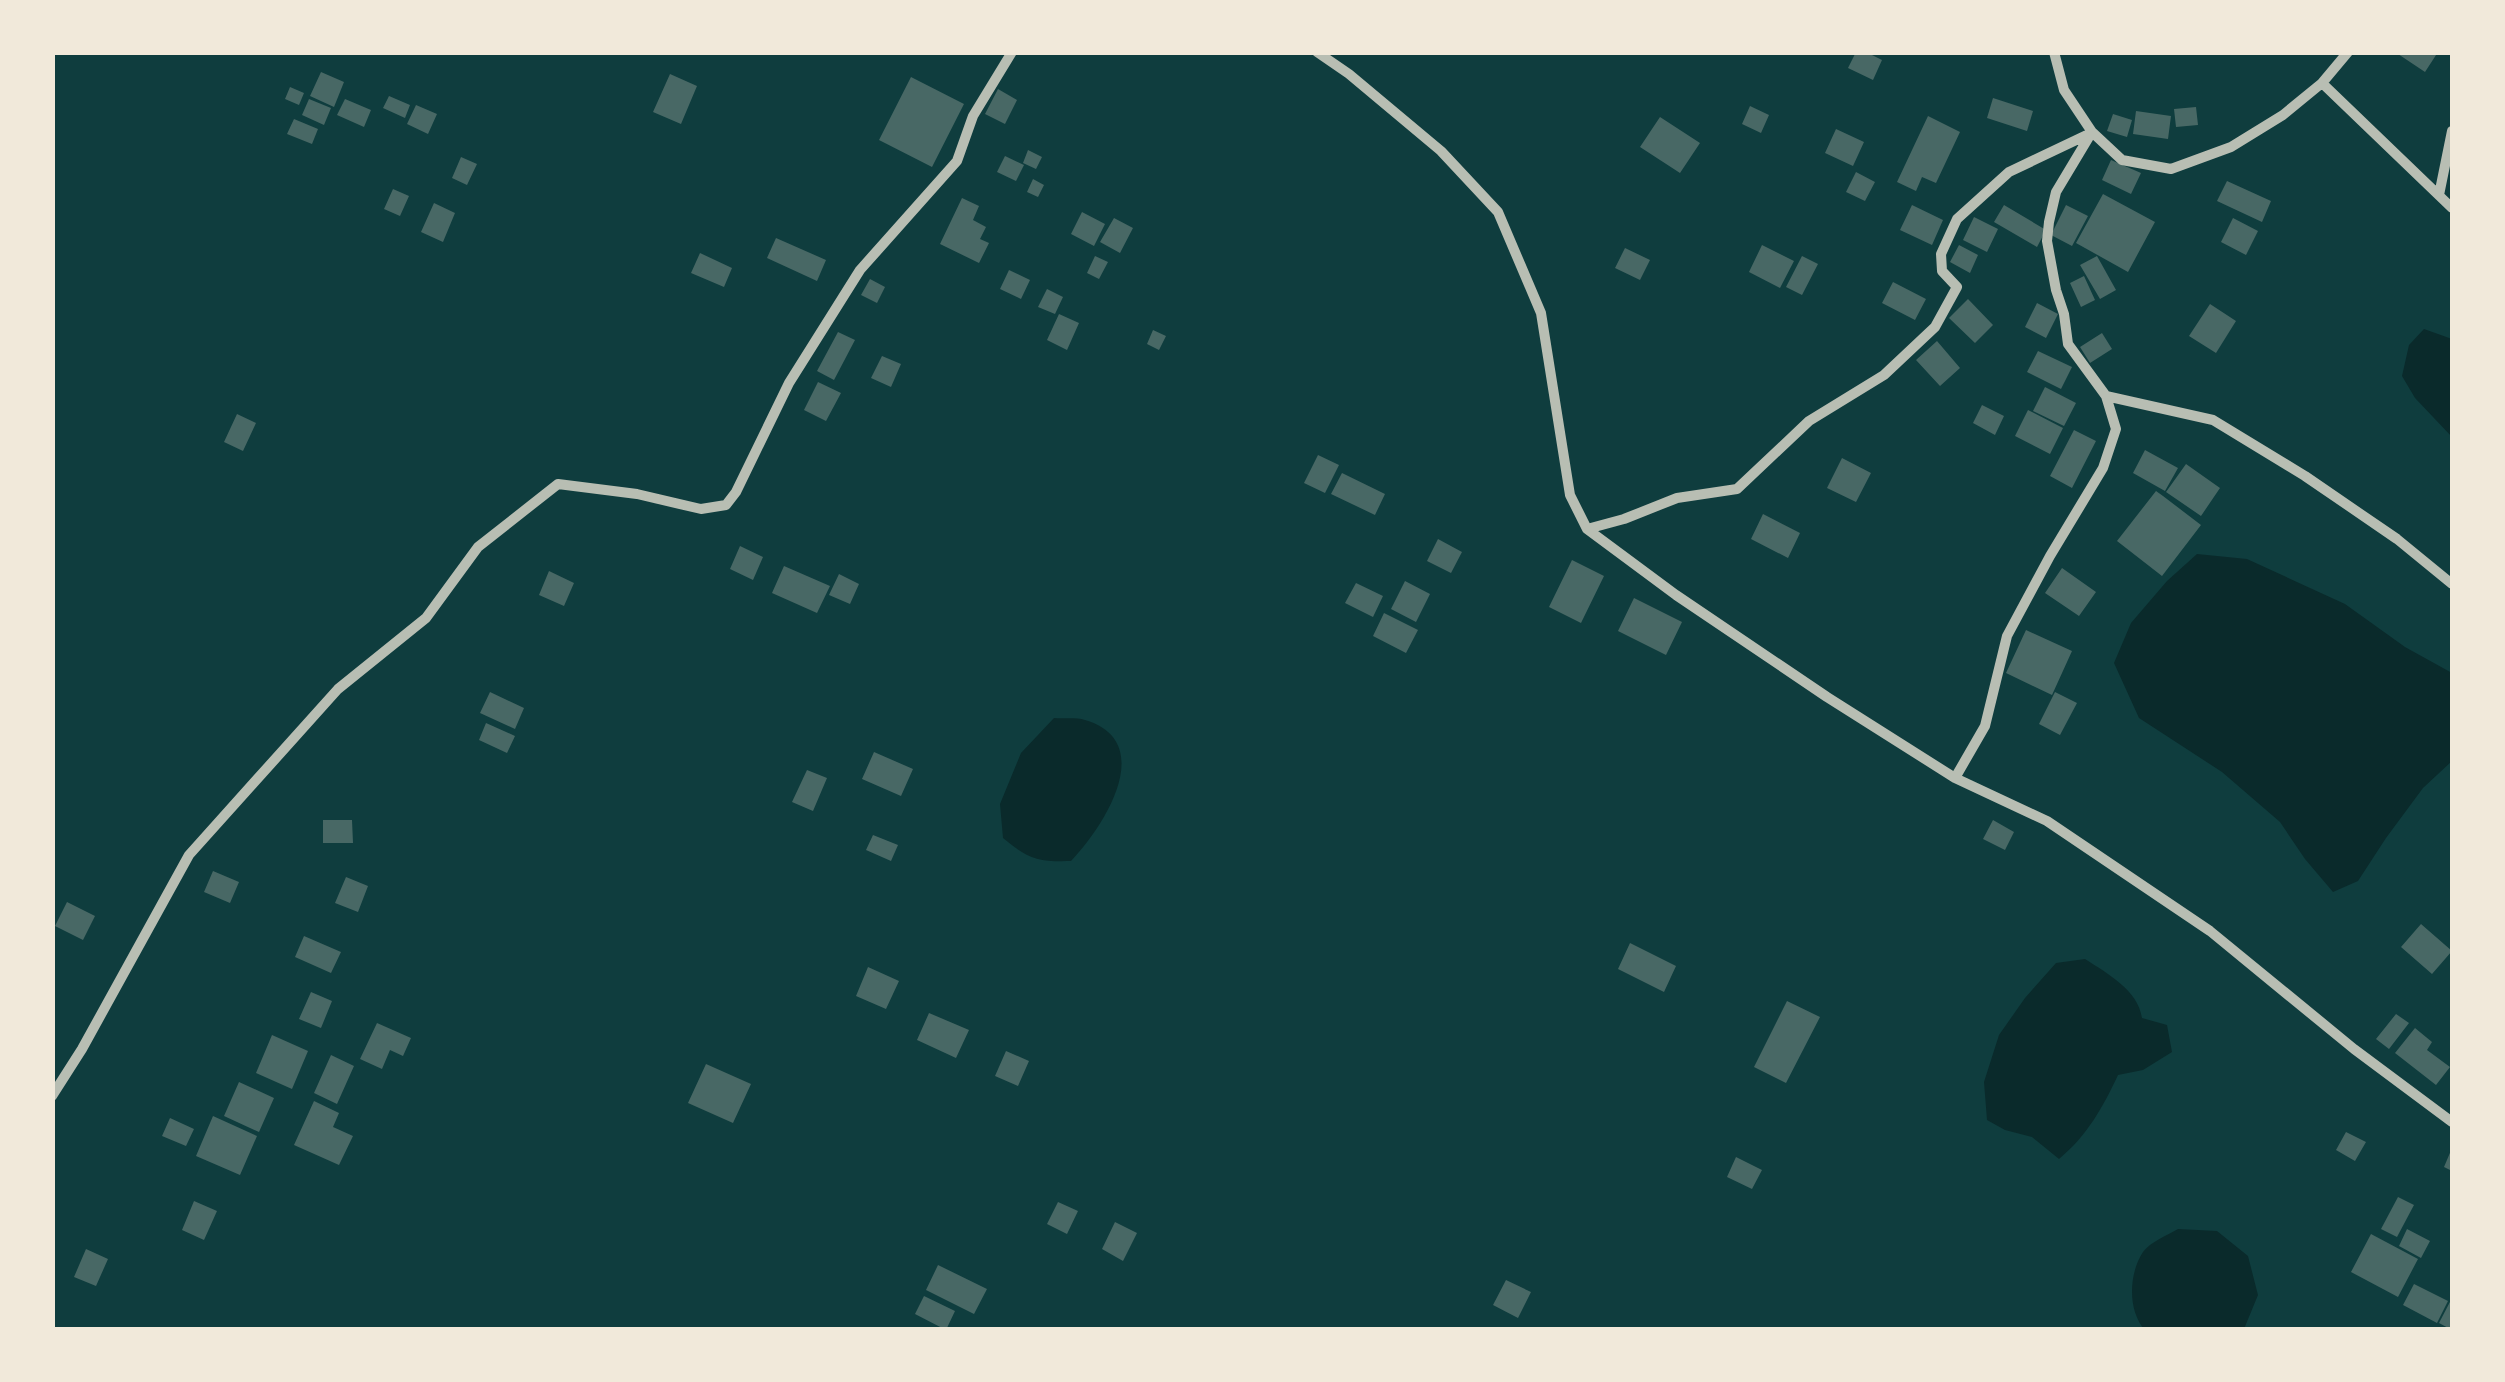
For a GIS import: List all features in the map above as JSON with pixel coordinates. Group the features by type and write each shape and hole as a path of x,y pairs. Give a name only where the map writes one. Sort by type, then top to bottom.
{"street":[{"path":"52,1096 189,855 338,689 426,618 478,547 558,484 637,494 701,509 726,505 789,383 860,270 956,161 973,116 1012,52"},
{"path":"1317,52 1350,74 1441,151 1498,212 1541,313 1570,495 1587,529 1826,697 1955,778 2047,821 2210,931 2354,1049 2452,1122"},
{"path":"2054,52 2064,90 2092,132 2122,160 2171,169 2231,147 2283,115 2322,83 2348,52"},
{"path":"2322,83 2452,208"},
{"path":"1587,529 1677,498 1737,489 1809,421 1884,374 1935,328 1958,288 1942,272 1941,254 1957,219 2009,172 2092,132"},
{"path":"1955,778 1985,726 2007,636 2102,468 2116,430 2106,396 2068,344 2047,241 2056,192 2092,132"},
{"path":"2440,195 2452,132"},
{"path":"2106,396 2213,420 2305,476 2396,539 2452,584"}],"water":[{"path":"2424,329 2452,339 2452,437 2415,398 2402,376 2409,345"},
{"path":"2197,554 2247,559 2345,604 2405,647 2452,673 2452,761 2423,788 2358,881 2333,892 2280,822 2222,772 2139,718 2114,663 2131,623 2167,581"},
{"path":"1054,718 1081,719 1107,731 1119,747 1122,766 1109,808 1071,861 1034,858 1003,838 1000,804 1021,753"},
{"path":"2085,959 2128,991 2142,1018 2167,1025 2172,1052 2143,1070 2118,1075 2093,1120 2059,1159 2032,1137 1987,1120 1984,1082 1999,1035 2025,998 2056,963"},
{"path":"2178,1229 2217,1231 2248,1256 2258,1295 2244,1329 2145,1330 2139,1322 2132,1291 2138,1261 2150,1245"}],"building":[{"path":"1856,52 1882,60 1873,80 1848,68"},
{"path":"2395,52 2438,52 2425,72"},
{"path":"321,72 344,82 334,107 310,96"},
{"path":"670,74 697,86 681,124 653,112"},
{"path":"911,77 964,104 932,167 879,140"},
{"path":"290,87 304,93 299,105 285,99"},
{"path":"998,89 1017,100 1005,124 985,114"},
{"path":"389,96 410,105 405,118 383,108"},
{"path":"1993,98 2033,111 2027,131 1987,118"},
{"path":"309,99 331,108 324,125 302,115"},
{"path":"345,99 371,110 364,127 337,115"},
{"path":"416,105 437,114 428,134 407,124"},
{"path":"1750,106 1769,115 1761,133 1742,124"},
{"path":"2196,107 2198,125 2176,127 2174,109"},
{"path":"2136,111 2171,116 2168,139 2133,134"},
{"path":"2113,114 2132,120 2127,137 2107,131"},
{"path":"1928,116 1960,132 1936,183 1922,177 1916,191 1897,182"},
{"path":"1660,117 1700,143 1680,173 1640,147"},
{"path":"294,119 318,129 312,144 287,134"},
{"path":"1836,129 1864,142 1853,166 1825,153"},
{"path":"1028,150 1042,157 1036,169 1023,163"},
{"path":"1005,156 1024,165 1016,181 997,172"},
{"path":"461,157 477,164 467,185 452,178"},
{"path":"2111,160 2141,173 2131,194 2102,180"},
{"path":"1856,172 1875,182 1865,201 1846,192"},
{"path":"1033,179 1044,185 1038,197 1027,192"},
{"path":"2227,181 2271,201 2262,222 2217,201"},
{"path":"393,189 409,196 400,216 384,209"},
{"path":"2103,194 2155,222 2128,272 2076,243"},
{"path":"962,198 979,206 973,220 986,227 980,239 989,243 979,263 940,244"},
{"path":"434,203 455,213 443,242 421,232"},
{"path":"1912,205 1943,220 1932,245 1900,230"},
{"path":"2004,205 2046,230 2037,247 1994,222"},
{"path":"2066,205 2088,216 2072,246 2051,235"},
{"path":"1082,212 1105,224 1094,246 1071,234"},
{"path":"1974,217 1998,229 1987,252 1963,240"},
{"path":"1114,218 1133,228 1120,253 1100,242"},
{"path":"2233,218 2258,231 2246,255 2221,242"},
{"path":"776,238 826,260 817,281 767,258"},
{"path":"1762,245 1794,261 1780,288 1749,272"},
{"path":"1959,245 1978,255 1970,273 1950,262"},
{"path":"1625,248 1650,260 1640,280 1615,268"},
{"path":"700,253 732,268 724,287 691,273"},
{"path":"1095,256 1108,262 1099,279 1087,273"},
{"path":"1802,256 1818,264 1802,295 1786,287"},
{"path":"2097,256 2116,290 2100,299 2080,265"},
{"path":"1009,270 1030,280 1021,299 1000,289"},
{"path":"2084,276 2095,300 2081,307 2070,283"},
{"path":"870,279 885,287 877,303 861,295"},
{"path":"1893,282 1926,299 1915,320 1882,303"},
{"path":"1047,289 1063,297 1055,314 1038,307"},
{"path":"1968,299 1993,325 1975,343 1949,318"},
{"path":"2037,303 2058,314 2046,338 2025,327"},
{"path":"2210,304 2236,321 2216,353 2189,336"},
{"path":"1059,314 1079,323 1067,350 1047,340"},
{"path":"1153,330 1166,336 1159,350 1147,344"},
{"path":"838,332 855,340 834,380 817,371"},
{"path":"2102,333 2112,349 2090,363 2080,347"},
{"path":"1937,341 1960,368 1940,386 1916,360"},
{"path":"2038,351 2072,367 2061,389 2027,372"},
{"path":"882,356 901,364 891,387 871,378"},
{"path":"818,382 841,393 826,421 804,410"},
{"path":"2045,387 2076,403 2064,426 2033,411"},
{"path":"1982,405 2004,416 1995,435 1973,423"},
{"path":"2028,410 2063,428 2050,454 2015,436"},
{"path":"237,414 256,423 243,451 224,442"},
{"path":"2074,430 2096,441 2072,488 2050,476"},
{"path":"2145,450 2178,468 2165,491 2133,473"},
{"path":"1318,455 1339,465 1325,493 1304,483"},
{"path":"1842,458 1871,473 1856,502 1827,488"},
{"path":"2186,464 2220,488 2201,516 2166,492"},
{"path":"1342,473 1385,494 1375,515 1331,494"},
{"path":"2156,491 2201,525 2162,576 2117,541"},
{"path":"1763,514 1800,533 1788,558 1751,539"},
{"path":"1438,539 1462,552 1451,573 1427,561"},
{"path":"740,546 763,557 753,580 730,569"},
{"path":"1572,560 1604,576 1581,623 1549,607"},
{"path":"784,566 830,586 817,613 772,593"},
{"path":"2062,568 2096,592 2079,616 2045,593"},
{"path":"549,571 574,583 564,606 539,595"},
{"path":"839,574 859,584 850,604 829,595"},
{"path":"1405,581 1430,594 1416,622 1391,609"},
{"path":"1356,583 1383,596 1373,617 1345,603"},
{"path":"1634,598 1682,622 1666,655 1618,631"},
{"path":"1384,613 1418,630 1406,653 1373,636"},
{"path":"2026,630 2072,651 2052,695 2006,673"},
{"path":"490,692 524,708 515,729 480,713"},
{"path":"2055,692 2077,703 2060,735 2039,724"},
{"path":"486,723 515,736 507,753 479,740"},
{"path":"874,752 913,769 901,796 862,779"},
{"path":"807,770 827,778 813,811 792,802"},
{"path":"323,820 352,820 353,843 323,843"},
{"path":"1993,820 2014,832 2005,850 1983,839"},
{"path":"873,835 898,845 891,861 866,850"},
{"path":"213,871 239,882 230,903 204,892"},
{"path":"346,877 368,886 358,912 335,903"},
{"path":"67,902 95,916 83,940 55,926"},
{"path":"2421,924 2452,951 2432,974 2401,947"},
{"path":"304,936 341,952 331,973 295,957"},
{"path":"1630,943 1676,966 1664,992 1618,969"},
{"path":"868,967 899,981 886,1009 856,996"},
{"path":"311,992 332,1001 321,1028 299,1019"},
{"path":"1787,1001 1820,1017 1786,1083 1754,1067"},
{"path":"929,1013 969,1030 956,1058 917,1040"},
{"path":"2396,1014 2409,1023 2389,1049 2376,1039"},
{"path":"377,1023 411,1038 403,1056 390,1050 382,1069 360,1059"},
{"path":"2415,1028 2432,1042 2427,1050 2450,1067 2436,1085 2395,1053"},
{"path":"272,1035 308,1051 292,1089 256,1073"},
{"path":"1006,1051 1029,1061 1018,1086 995,1076"},
{"path":"331,1055 354,1066 337,1104 314,1093"},
{"path":"706,1064 751,1084 733,1123 688,1103"},
{"path":"239,1082 274,1098 259,1132 224,1116"},
{"path":"314,1101 339,1113 333,1127 353,1136 339,1165 294,1145"},
{"path":"213,1116 257,1136 240,1175 196,1156"},
{"path":"170,1118 194,1129 186,1146 162,1136"},
{"path":"2346,1132 2366,1142 2355,1161 2336,1150"},
{"path":"2452,1148 2452,1171 2444,1167"},
{"path":"1736,1157 1762,1170 1752,1189 1727,1177"},
{"path":"2398,1197 2414,1205 2397,1237 2381,1229"},
{"path":"194,1201 217,1211 204,1240 182,1230"},
{"path":"1058,1202 1078,1211 1067,1234 1047,1224"},
{"path":"1115,1222 1137,1233 1123,1261 1102,1249"},
{"path":"2407,1229 2430,1241 2421,1258 2399,1246"},
{"path":"2371,1234 2418,1259 2398,1297 2351,1272"},
{"path":"86,1249 108,1259 96,1286 74,1277"},
{"path":"938,1265 987,1289 974,1314 926,1290"},
{"path":"1506,1280 1531,1292 1518,1318 1493,1305"},
{"path":"2414,1284 2448,1301 2437,1323 2403,1305"},
{"path":"924,1296 955,1311 946,1330 915,1314"},
{"path":"2452,1298 2452,1330 2439,1323"}]}
